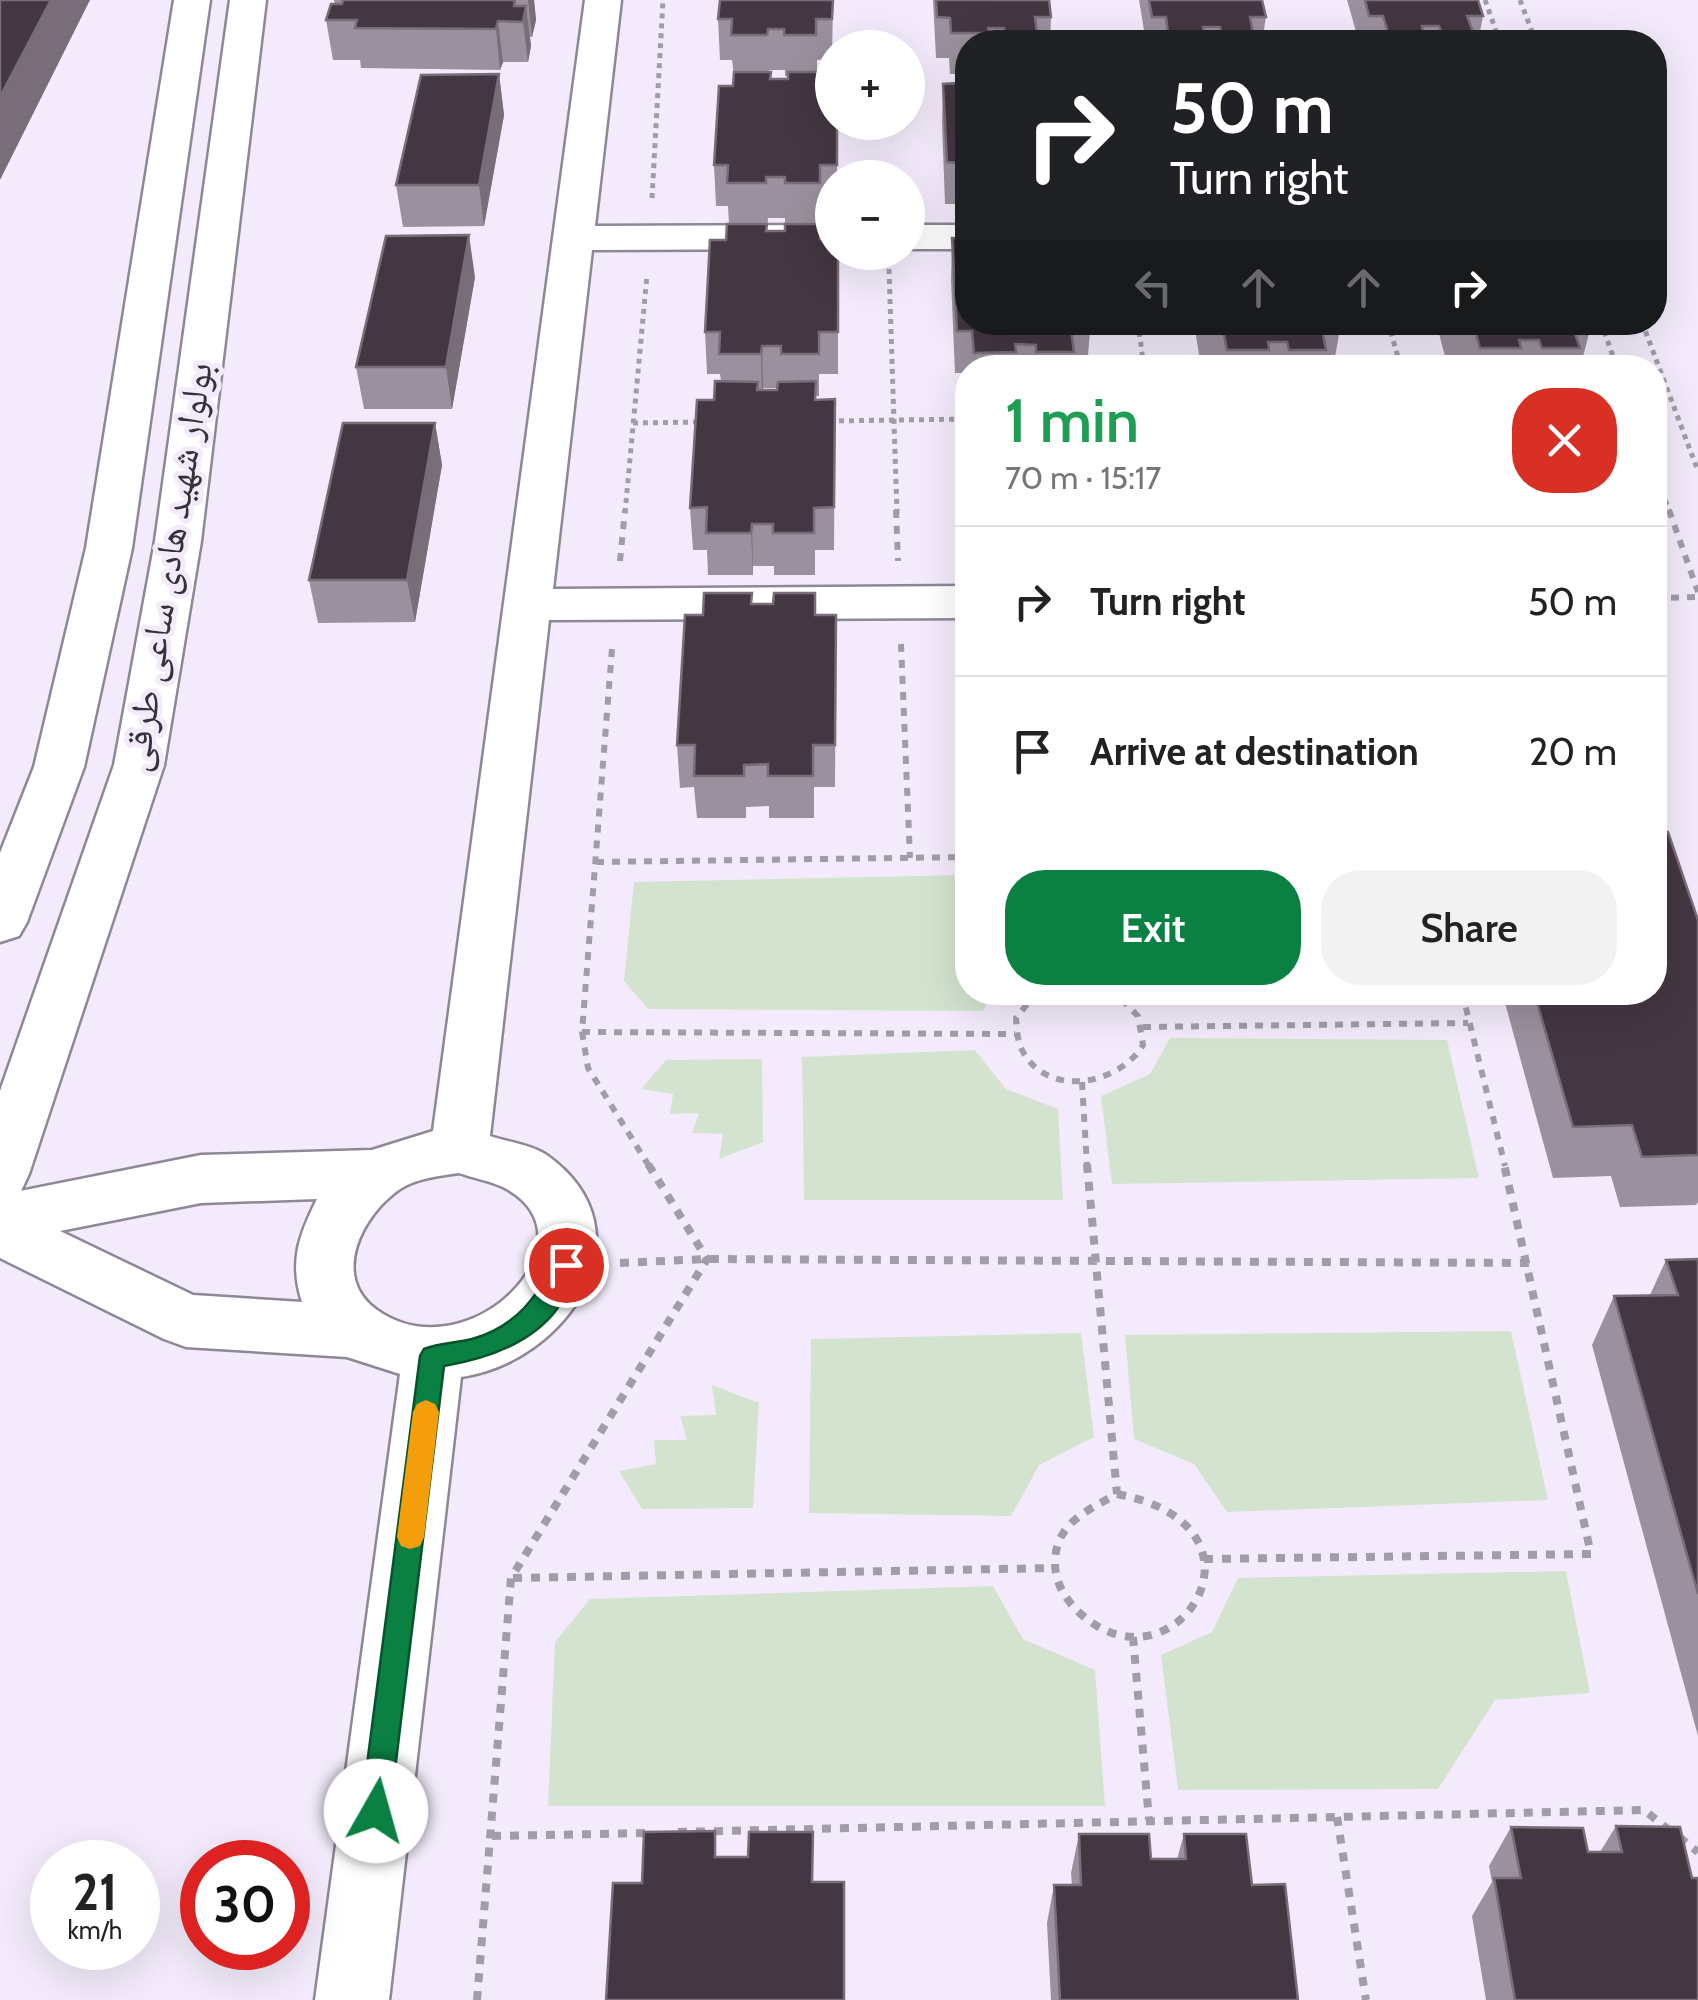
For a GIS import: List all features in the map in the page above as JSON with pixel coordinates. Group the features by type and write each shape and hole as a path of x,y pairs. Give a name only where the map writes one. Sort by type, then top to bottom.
{"street":[{"name":"بولوار شهید هادی ساعی طرقی","path":"0,922 59,767 109,548 192,0"},
{"name":"بولوار شهید هادی ساعی طرقی","path":"0,1174 139,765 178,542 248,0"},
{"path":"460,1150 604,0"},
{"path":"574,238 815,237"},
{"path":"925,237 955,237"},
{"path":"527,604 955,602"},
{"path":"460,1150 500,1156 534,1172 558,1198 570,1231 566,1265 548,1302 517,1330 478,1349 433,1356 390,1350 355,1331 331,1303 322,1268 327,1233 347,1200 378,1173 417,1156 460,1150"},
{"path":"0,1219 201,1179 378,1173"},
{"path":"0,1230 186,1321 355,1331"},
{"path":"352,2000 433,1356"}],"path":[{"path":"664,0 650,238 582,1032 588,1068 707,1259"},
{"path":"1485,0 1496,30"},
{"path":"1520,0 1531,30"},
{"path":"1667,388 1698,470"},
{"path":"820,421 955,418"},
{"path":"632,423 707,422"},
{"path":"1667,506 1698,594 1667,597"},
{"path":"596,862 955,857"},
{"path":"1026,1005 1016,1018 1019,1049 1044,1073 1082,1082 1122,1072 1143,1044 1143,1027 1129,1005"},
{"path":"1204,1559 1590,1554 1529,1263 1465,1005"},
{"path":"1143,1027 1468,1023"},
{"path":"582,1032 1015,1034"},
{"path":"1082,1082 1094,1260 1118,1494"},
{"path":"477,2000 511,1578 707,1259"},
{"path":"566,1265 707,1259 1529,1263"},
{"path":"1118,1494 1152,1501 1176,1514 1194,1534 1204,1559 1206,1582 1189,1613 1159,1634 1133,1637 1110,1634 1070,1608 1058,1589 1053,1568 1055,1546 1064,1525 1080,1509 1118,1494"},
{"path":"511,1578 1053,1568"},
{"path":"1133,1637 1149,1821"},
{"path":"492,1836 1644,1810 1698,1852"},
{"path":"1338,1817 1366,2000"}],"green space":[{"path":"955,875 955,1005 986,1005 983,1011 648,1009 624,981 634,882"},
{"path":"1170,1038 1447,1040 1479,1178 1112,1184 1101,1096 1150,1074"},
{"path":"975,1050 1006,1089 1058,1109 1063,1200 804,1200 802,1057"},
{"path":"762,1059 763,1142 719,1159 723,1134 692,1133 699,1113 670,1114 673,1094 641,1089 666,1060"},
{"path":"1511,1331 1548,1500 1227,1512 1194,1464 1134,1439 1125,1335"},
{"path":"1081,1333 1094,1437 1039,1465 1011,1516 809,1513 811,1339"},
{"path":"712,1385 759,1403 753,1508 642,1509 619,1471 656,1464 654,1440 687,1440 680,1416 716,1415"},
{"path":"1566,1571 1590,1693 1495,1700 1438,1789 1178,1790 1161,1655 1212,1632 1238,1578"},
{"path":"993,1586 1023,1639 1095,1670 1105,1806 548,1806 555,1642 590,1599"}],"building":[{"path":"0,0 51,0 0,97"},
{"path":"343,0 515,0 514,6 526,6 523,22 498,21 496,29 355,28 357,20 326,20 331,4 342,4"},
{"path":"720,0 833,0 832,19 816,19 815,35 784,35 784,29 768,29 767,35 731,35 732,19 718,19"},
{"path":"936,0 1049,0 1051,17 1035,17 1037,30 988,28 951,33 950,18 937,17"},
{"path":"1149,0 1262,0 1266,17 1250,17 1252,30 1168,30 1166,17 1152,17"},
{"path":"1365,0 1478,0 1483,16 1467,16 1472,30 1422,26 1423,30 1387,30 1383,16 1369,16"},
{"path":"734,72 771,72 770,79 788,79 788,72 815,72 815,140 837,140 837,160 815,160 815,183 785,183 785,177 766,177 766,183 727,183 728,165 714,165 719,86 733,86"},
{"path":"499,74 479,185 396,185 421,75"},
{"path":"955,83 955,163 947,162 943,84"},
{"path":"727,224 767,224 766,231 785,231 785,224 815,224 815,270 838,270 838,332 819,332 819,354 781,354 781,346 762,346 761,354 719,354 720,332 705,332 710,240 726,240"},
{"path":"469,235 446,367 356,367 386,236"},
{"path":"952,238 955,238 955,294"},
{"path":"972,335 1072,335 1074,352 1036,352 1036,345 1015,344 1016,352 974,353"},
{"path":"1224,335 1323,335 1326,350 1289,350 1287,342 1268,342 1269,350 1227,350"},
{"path":"1476,335 1575,335 1580,348 1542,348 1539,340 1519,340 1521,348 1480,348"},
{"path":"715,381 758,382 757,390 777,390 778,382 816,381 815,400 835,399 834,507 814,508 814,533 773,533 773,524 752,524 751,533 706,533 707,507 690,508 697,400 714,400"},
{"path":"343,423 435,423 407,580 309,580"},
{"path":"704,593 752,593 751,604 773,604 774,593 815,593 815,615 836,615 835,745 813,745 813,776 768,776 768,764 744,765 744,776 694,776 695,745 677,745 685,615 703,615"},
{"path":"1668,832 1698,920 1698,1155 1642,1157 1632,1125 1573,1127 1538,1005 1667,1005"},
{"path":"1698,1259 1698,1594 1614,1296 1678,1295 1666,1260"},
{"path":"1616,1826 1680,1827 1692,1878 1698,1878 1698,2000 1515,2000 1494,1878 1521,1878 1511,1827 1583,1828 1588,1852 1622,1852"},
{"path":"715,1831 715,1857 748,1857 749,1832 813,1832 812,1882 844,1882 844,2000 606,2000 613,1883 642,1883 644,1832"},
{"path":"1079,1834 1149,1834 1151,1859 1186,1859 1184,1834 1246,1834 1252,1885 1285,1884 1298,2000 1060,2000 1054,1885 1081,1885"}],"slow traffic":[{"path":"410,1537 426,1412"}],"route":[{"path":"376,1811 433,1356 478,1349 517,1330 548,1302 566,1265"}]}
